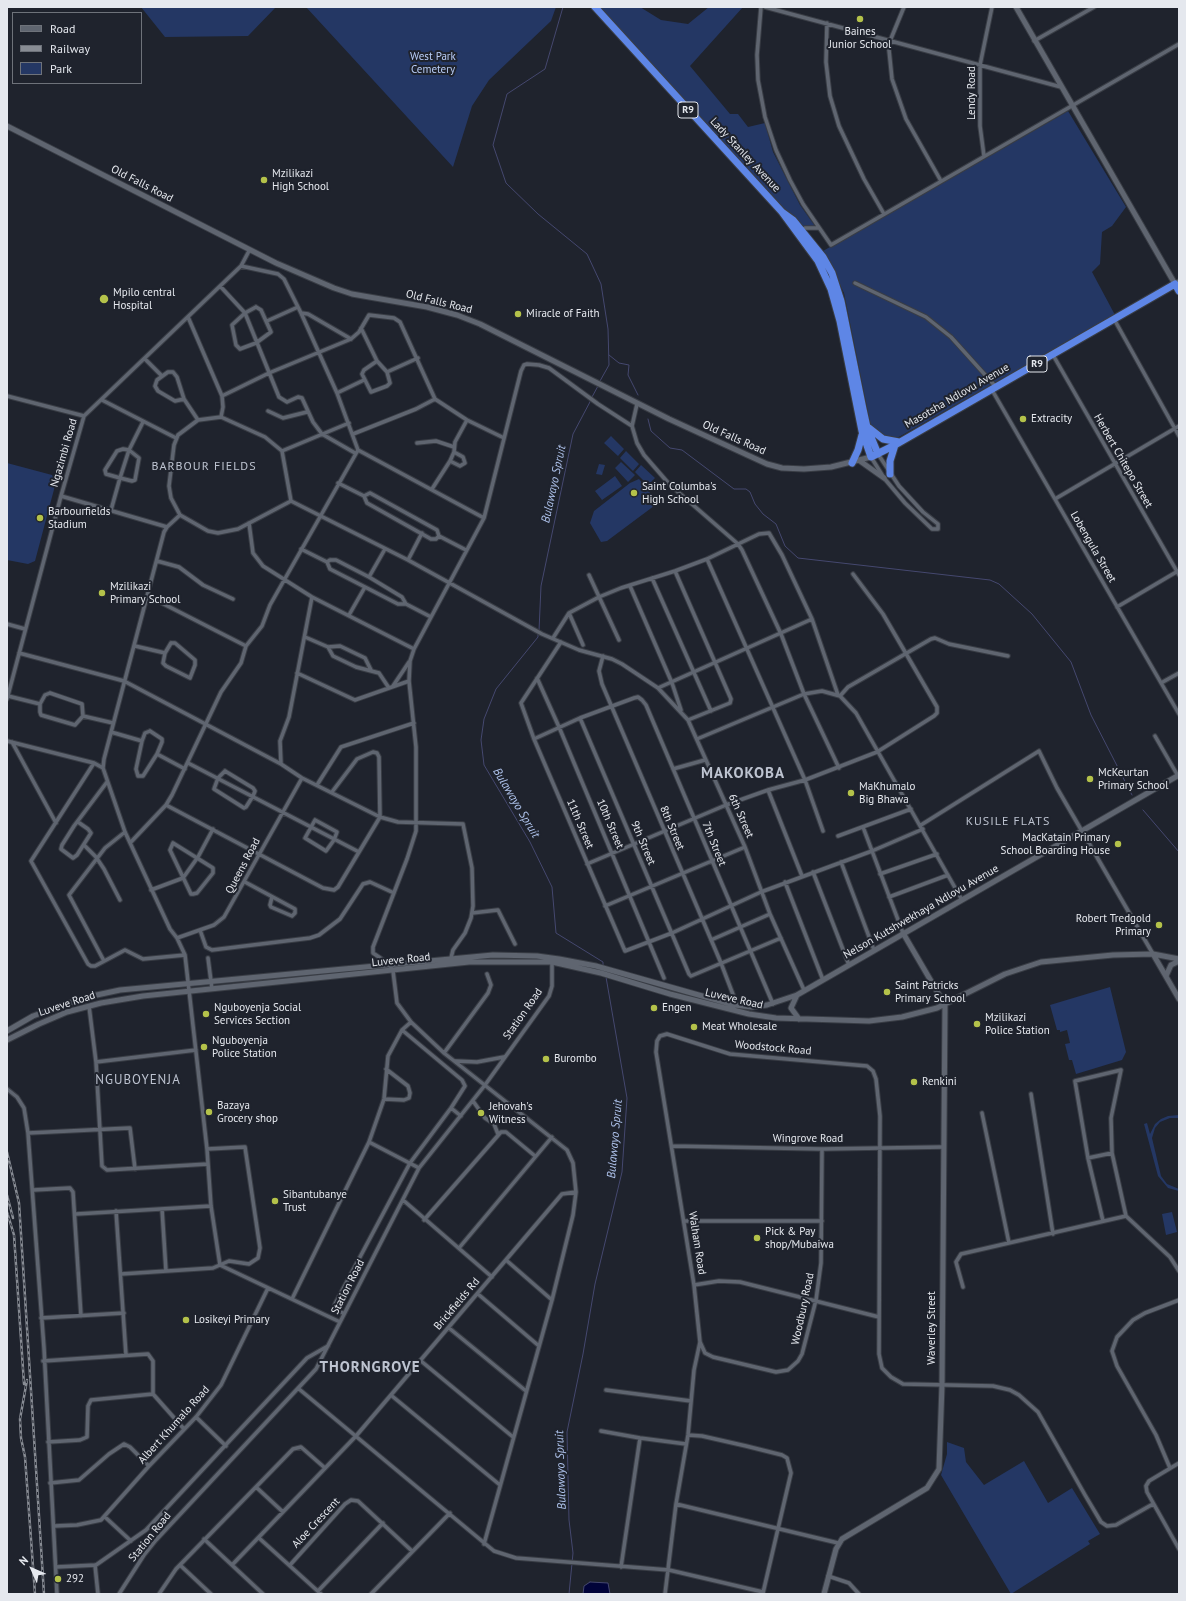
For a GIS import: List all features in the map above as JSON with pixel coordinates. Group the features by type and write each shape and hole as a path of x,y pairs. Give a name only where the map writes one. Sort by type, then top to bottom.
{"highway":[{"name":"Lady Stanley Avenue","path":"595,7 782,212 793,220 799,232 823,256 838,289 851,344 871,457"},
{"name":"Masotsha Ndlovu Avenue","path":"871,457 897,444 1114,319 1178,286"},
{"name":"Lady Stanley Avenue","path":"865,429 878,454"},
{"path":"856,462 865,429 883,439 897,444 890,461 887,476"}],"street":[{"path":"761,7 757,55 758,80 765,117 776,150 790,180 803,204 831,245 1179,44"},
{"path":"765,7 1061,87"},
{"path":"904,7 890,41 890,66 897,97 910,127 941,181"},
{"name":"Lendy Road","path":"984,156 980,126 980,65 992,7"},
{"path":"1016,7 1034,41 1178,286"},
{"path":"1034,41 1094,7"},
{"path":"828,23 826,62 830,96 839,126 864,179 884,214"},
{"name":"Old Falls Road","path":"7,126 250,251 334,288 368,298 427,307 463,317 480,324 637,404 768,464 782,468 804,469 856,462 871,457"},
{"path":"799,232 819,228"},
{"name":"Ngazimbi Road","path":"7,697 84,416 241,266 250,251"},
{"path":"130,843 166,805 188,763 221,692 241,663 246,646 260,629 270,606 356,452 353,434 337,393 301,313 281,276 241,266"},
{"name":"Lobengula Street","path":"855,283 926,317 952,337 993,388 1179,714"},
{"path":"220,286 245,313 256,343 281,400 287,402 300,397 304,400 307,412 322,434 432,489 484,518"},
{"path":"267,321 298,307"},
{"path":"253,308 258,308 267,321 271,330 270,334 256,343 242,349 236,345 232,325 245,313 253,308"},
{"path":"301,313 308,314 351,339"},
{"path":"222,396 269,373 351,339 361,328 369,315 396,318 418,358 435,399 467,420 504,438"},
{"path":"188,317 222,396 223,406 221,417"},
{"path":"1114,319 1179,436"},
{"path":"361,328 377,361 387,372 390,384 373,392 368,390 363,372 377,361"},
{"name":"Herbert Chitepo Street","path":"1053,355 1178,573"},
{"path":"387,372 418,358"},
{"path":"145,359 162,376"},
{"path":"391,687 410,661 431,617 484,518 521,370 525,364 539,365 549,368 598,404 632,426"},
{"path":"184,399 176,401 158,391 156,383 162,376 171,371 175,373 184,399 198,420"},
{"path":"337,393 364,380"},
{"path":"7,396 84,416"},
{"path":"353,434 416,409 435,399"},
{"path":"102,400 176,438"},
{"path":"637,404 632,426 640,448 661,476 684,498 738,544 781,634 804,694 839,768"},
{"path":"268,411 283,418 307,412"},
{"path":"221,417 265,438 282,451 291,501 232,532 218,534 208,531 180,515 169,492 176,438 185,429 198,420 221,417"},
{"path":"432,489 450,461 454,452 456,439 467,420"},
{"path":"111,510 129,450 143,422"},
{"path":"282,451 349,423"},
{"path":"1055,499 1179,426"},
{"path":"417,443 436,441 454,447"},
{"path":"123,449 129,450 139,458 136,479 132,481 120,478 106,474 105,471 117,451 123,449"},
{"path":"450,461 460,466 465,463 463,457 454,452"},
{"path":"878,454 887,476"},
{"path":"856,462 887,476 938,524 938,529 932,528 918,517 887,476 871,457"},
{"path":"338,483 364,496 367,503 422,533 434,539 439,536"},
{"path":"364,496 370,493 437,530 439,536 466,550"},
{"path":"61,496 167,527"},
{"name":"6th Street","path":"291,501 408,560 542,634 579,650 603,656 631,669 658,688 688,720 745,847 770,914 804,990"},
{"path":"180,515 167,527 124,682 103,768 125,832 170,929 177,938 185,955 207,1149 211,1206 220,1265"},
{"path":"249,524 252,549 256,559 263,566 312,597 414,650"},
{"path":"408,560 422,533"},
{"path":"553,638 569,613 599,597 707,559 759,534 771,534 812,619 839,695 854,710 962,900"},
{"path":"301,549 327,562 330,568 365,587 398,604 406,604 431,617"},
{"path":"369,578 385,549"},
{"path":"707,559 805,780 824,831"},
{"path":"327,562 336,560 402,597 406,604"},
{"path":"157,561 180,567 203,585 233,599"},
{"path":"675,571 731,699 730,703 688,720"},
{"path":"1117,607 1178,573"},
{"path":"586,864 726,805 768,790 805,780 878,752 934,716 937,712 937,707 883,614 853,574"},
{"path":"589,575 619,640"},
{"path":"652,578 711,711"},
{"path":"630,586 672,682 681,711"},
{"path":"349,615 365,587"},
{"path":"148,596 246,646"},
{"path":"281,764 280,741 289,717 312,597"},
{"path":"569,613 583,645"},
{"path":"658,688 812,619"},
{"path":"7,624 25,629"},
{"path":"304,637 328,647 340,646 365,658 371,670"},
{"path":"839,695 848,687 905,653 935,638 949,644 1008,656"},
{"path":"537,678 561,642"},
{"path":"171,643 175,643 181,648 196,662 192,676 188,678 166,666 163,663 165,653 171,643"},
{"path":"135,646 165,653"},
{"path":"328,647 334,656 356,666 380,674 391,687"},
{"path":"19,653 124,682 281,764 302,778 380,817 398,822 463,824 472,868 472,913 465,933 454,950 451,958"},
{"name":"8th Street","path":"603,656 600,666 600,675 611,706 721,963 734,997 734,1005"},
{"path":"410,661 409,681 414,723 417,822 414,841 373,947 373,953 389,964 393,971 397,1004 411,1022 444,1053 552,1136 570,1156 573,1163 576,1192 573,1215 552,1300 484,1544"},
{"path":"297,673 355,700 409,681"},
{"path":"1161,683 1179,673"},
{"name":"11th Street","path":"537,678 521,703 534,739 586,864 625,951 649,943"},
{"name":"10th Street","path":"537,678 664,978"},
{"path":"697,739 804,694 822,691 839,695"},
{"path":"50,693 82,704 83,716 73,725 42,715 40,712 40,704 45,695 50,693"},
{"path":"7,697 40,704"},
{"name":"7th Street","path":"611,706 638,697 646,704 730,906 773,1004"},
{"path":"534,739 611,706"},
{"path":"83,716 113,724"},
{"name":"9th Street","path":"580,718 690,975 721,963"},
{"path":"317,785 341,747 414,723"},
{"path":"150,731 162,739 157,754 143,776 138,776 136,769 145,733 150,731"},
{"path":"111,732 142,741"},
{"path":"1155,736 1179,775"},
{"path":"7,741 94,764 103,768"},
{"path":"12,742 56,823"},
{"path":"920,825 1039,751 1081,831 1179,999"},
{"path":"166,805 323,888 334,890 338,887 380,817 379,757 375,752 357,759 332,792"},
{"path":"157,754 185,769"},
{"path":"673,769 705,760"},
{"path":"188,763 359,852"},
{"path":"94,764 31,861 88,964 95,966 125,950 143,959 185,955"},
{"path":"225,771 252,786 255,791 244,808 215,791 214,787 218,778 225,771"},
{"name":"Nelson Kutshwekhaya Ndlovu Avenue","path":"797,995 1179,775"},
{"name":"Queens Road","path":"177,938 214,925 224,917 302,778"},
{"path":"78,822 90,832 84,845 73,858 61,849 78,822 108,782"},
{"path":"768,790 802,876"},
{"path":"838,836 911,808"},
{"path":"315,820 336,831 337,833 334,840 326,852 306,840 306,836 309,827 315,820"},
{"path":"863,827 888,897 903,933 945,1006"},
{"path":"151,890 183,878 198,857 213,829"},
{"path":"649,943 785,882 872,851 923,829"},
{"path":"104,961 69,895 96,857 104,848 125,832"},
{"path":"174,843 213,868 214,873 197,893 191,894 183,878 170,850 171,845 174,843"},
{"path":"84,845 96,857 104,869 120,900"},
{"path":"604,906 745,847"},
{"path":"880,874 937,854"},
{"path":"841,862 874,950"},
{"path":"813,872 849,965"},
{"path":"888,897 948,875"},
{"path":"245,882 295,909 295,913 292,916 271,907 272,897"},
{"path":"200,930 206,947 212,950 310,938 319,935 340,919 363,884 370,882 394,893"},
{"path":"785,882 823,980"},
{"path":"472,913 498,910 515,944"},
{"path":"711,940 770,914"},
{"path":"721,963 781,938"},
{"name":"Luveve Road","path":"7,1040 39,1024 89,1006 143,996 469,962 552,962 616,977 743,1013 799,1019 884,1020 902,1018 945,1006 993,979 1029,965 1085,957 1153,954 1179,960"},
{"name":"Luveve Road","path":"7,1031 43,1012 92,996 120,990 493,955 536,956 596,966 734,1005 752,1007 773,1004 797,995"},
{"path":"208,958 212,989"},
{"path":"1166,976 1172,965 1179,960"},
{"name":"Station Road","path":"119,1594 144,1555 156,1540 299,1389 316,1369 340,1322 343,1313 420,1168 473,1101 550,996 552,986 552,962"},
{"path":"444,1053 488,993 491,985 487,974"},
{"path":"797,995 791,1008 799,1019"},
{"path":"89,1006 96,1062 99,1131 104,1168 107,1170 135,1169 208,1164"},
{"name":"Waverley Street","path":"838,1543 845,1536 924,1491 932,1482 939,1469 942,1385 945,1006"},
{"path":"292,1300 369,1142 384,1099 388,1056 402,1030 411,1022"},
{"path":"343,1313 334,1309 335,1304 410,1163 464,1088 464,1082 402,1030"},
{"name":"Woodstock Road","path":"672,1146 656,1046 657,1041 664,1034 730,1054 853,1064 870,1067 875,1075 878,1088 881,1148"},
{"path":"96,1062 196,1050"},
{"path":"454,1061 477,1062 505,1057"},
{"path":"384,1099 404,1100 409,1098 410,1093 408,1086 386,1068"},
{"path":"1103,1221 1088,1158 1075,1081 1122,1070 1111,1118 1112,1153 1126,1216 1170,1257 1179,1271"},
{"path":"7,1089 17,1096 24,1108 28,1133 44,1361 57,1594"},
{"path":"1031,1094 1053,1234"},
{"path":"473,1101 486,1118 494,1124 498,1134"},
{"path":"450,1108 461,1116"},
{"path":"982,1113 1009,1243"},
{"path":"28,1133 131,1129 135,1169"},
{"path":"424,1220 501,1132 506,1132 535,1156"},
{"path":"459,1248 552,1136"},
{"path":"369,1142 420,1168"},
{"name":"Wingrove Road","path":"672,1146 822,1149 944,1147"},
{"name":"Walham Road","path":"672,1146 685,1221 700,1342"},
{"path":"121,1274 213,1268 229,1262 246,1264 252,1263 258,1258 260,1248 245,1147 207,1149"},
{"path":"881,1148 879,1354 880,1362 886,1373 903,1384 998,1387 1015,1393 1027,1401 1038,1412 1085,1495 1102,1522 1107,1526 1116,1526 1154,1504"},
{"name":"Woodbury Road","path":"700,1342 705,1353 713,1357 776,1372 788,1370 798,1361 802,1354 816,1300 822,1263 822,1149"},
{"path":"1088,1158 1112,1153"},
{"path":"33,1190 70,1188 73,1192 76,1214 81,1316"},
{"name":"Brickfields Rd","path":"232,1565 356,1436 392,1396 562,1194 576,1192"},
{"path":"403,1200 424,1220 492,1277"},
{"path":"76,1214 211,1206"},
{"path":"162,1209 166,1271"},
{"path":"116,1211 126,1355"},
{"path":"963,1287 956,1262 958,1256 1126,1216"},
{"path":"685,1221 822,1221"},
{"path":"506,1260 552,1300"},
{"path":"220,1265 340,1322"},
{"path":"694,1285 719,1281 740,1282 879,1317"},
{"name":"Albert Khumalo Road","path":"54,1526 91,1524 105,1517 149,1466 196,1417 221,1385 268,1288"},
{"path":"478,1294 539,1346"},
{"path":"1170,1468 1156,1435 1116,1366 1112,1351 1117,1337 1133,1320 1145,1313 1179,1300"},
{"path":"41,1318 124,1313"},
{"path":"449,1328 526,1391"},
{"path":"665,1594 676,1504 688,1435 696,1356 700,1342"},
{"path":"56,1568 95,1566 146,1530 307,1358 328,1346"},
{"path":"44,1361 147,1354 152,1357 153,1394 184,1429"},
{"path":"421,1361 513,1437"},
{"path":"299,1389 494,1551 516,1558 568,1564 669,1570 763,1593 791,1473 787,1458 782,1455 746,1446 702,1436 688,1435"},
{"path":"606,1390 691,1401"},
{"path":"48,1442 80,1440 87,1438 88,1406 91,1400 153,1394"},
{"path":"392,1396 500,1485"},
{"path":"196,1417 226,1446"},
{"path":"601,1431 686,1444"},
{"path":"621,1567 640,1438"},
{"path":"50,1483 79,1480 109,1454 124,1444 130,1447 149,1466"},
{"path":"159,1594 180,1565 290,1451 296,1447 301,1447 324,1468"},
{"path":"1179,1463 1147,1484 1146,1490 1179,1549"},
{"path":"256,1486 283,1512"},
{"name":"Aloe Crescent","path":"290,1565 347,1502 358,1501 412,1552"},
{"path":"676,1504 778,1530 838,1543 824,1594"},
{"path":"371,1594 450,1513"},
{"path":"105,1517 131,1541"},
{"path":"259,1538 319,1593 383,1524"},
{"path":"204,1539 263,1594"},
{"path":"180,1565 206,1592 211,1594"},
{"path":"95,1566 98,1594"},
{"path":"828,1576 849,1583 859,1594"}],"green space":[{"path":"141,7 276,7 248,36 165,37"},
{"name":"West Park Cemetery","path":"306,7 556,7 551,21 489,80 472,106 453,167"},
{"path":"599,7 640,7 661,20 688,24 709,7 743,7 690,66 730,114 738,114 748,127 765,123 773,152 800,205 815,226 802,226 783,209"},
{"path":"1068,111 1126,207 1112,226 1102,232 1100,264 1092,272 1115,315 897,438 888,439 871,427 844,293 823,251"},
{"path":"611,436 624,449 618,456 604,443"},
{"path":"626,451 639,464 633,471 620,458"},
{"path":"621,462 635,475 628,482 615,468"},
{"path":"7,463 52,475 56,482 35,561 28,564 7,560"},
{"path":"599,464 605,465 602,475 596,474"},
{"path":"641,465 655,478 648,485 635,472"},
{"path":"615,476 622,486 602,500 595,491"},
{"path":"639,479 658,503 607,541 601,542 590,523 594,511 630,483"},
{"path":"1110,987 1126,1052 1122,1060 1076,1074 1072,1060 1069,1060 1065,1044 1070,1043 1067,1030 1060,1032 1060,1030 1057,1030 1050,1005"},
{"path":"1179,1115 1179,1118 1170,1118 1160,1122 1155,1128 1152,1138 1161,1176 1167,1184 1179,1189 1179,1191 1168,1188 1158,1176 1144,1124 1147,1123 1150,1134 1155,1124 1161,1119 1168,1116"},
{"path":"1172,1212 1177,1232 1166,1235 1162,1214"},
{"path":"947,1442 964,1448 966,1462 984,1485 1024,1461 1048,1503 1072,1488 1100,1534 1088,1541 1090,1544 1011,1594 941,1475 947,1454"}],"shaded area":[{"path":"590,1582 608,1583 610,1594 583,1594 584,1586"}],"waterway":[{"name":"Bulawayo Spruit","path":"563,7 545,69 507,94 493,145 506,183 538,214 587,254 601,284 608,329 609,365 600,381"},
{"path":"609,355 619,363 629,365 628,375 638,395"},
{"name":"Bulawayo Spruit","path":"592,397 598,386"},
{"name":"Bulawayo Spruit","path":"539,631 541,586 573,434 591,400"},
{"path":"648,419 651,431 670,448 682,450 734,489 746,489 750,492 755,504 763,514 776,524 785,546 798,558 990,580 999,584 1032,614 1071,662 1091,715 1132,795"},
{"name":"Bulawayo Spruit","path":"538,634 538,637 496,689 484,719 481,740 484,765 530,842 552,887 556,933 603,962 603,966"},
{"path":"1143,810 1179,852"},
{"name":"Bulawayo Spruit","path":"569,1594 573,1553 569,1520 567,1432 583,1354 595,1284 622,1172 627,1098 606,977"}],"railway":[{"path":"7,1152 19,1203 44,1594"},
{"path":"7,1195 13,1218"},
{"path":"7,1212 14,1235 24,1384"},
{"path":"27,1380 20,1419 21,1438 25,1457 35,1594"}],"place":[{"name":"Baines Junior School","path":"860,19"},
{"name":"Mzilikazi High School","path":"264,180"},
{"name":"Mpilo central Hospital","path":"104,299"},
{"name":"Miracle of Faith","path":"518,314"},
{"name":"Extracity","path":"1023,419"},
{"name":"Saint Columba's High School","path":"634,493"},
{"name":"Barbourfields Stadium","path":"40,518"},
{"name":"Mzilikazi Primary School","path":"102,593"},
{"name":"McKeurtan Primary School","path":"1090,779"},
{"name":"MaKhumalo Big Bhawa","path":"851,793"},
{"name":"MacKatain Primary School Boarding House","path":"1118,844"},
{"name":"Robert Tredgold Primary","path":"1159,925"},
{"name":"Saint Patricks Primary School","path":"887,992"},
{"name":"Engen","path":"654,1008"},
{"name":"Nguboyenja Social Services Section","path":"206,1014"},
{"name":"Mzilikazi Police Station","path":"977,1024"},
{"name":"Meat Wholesale","path":"694,1027"},
{"name":"Nguboyenja Police Station","path":"204,1047"},
{"name":"Burombo","path":"546,1059"},
{"name":"Renkini","path":"914,1082"},
{"name":"Bazaya Grocery shop","path":"209,1112"},
{"name":"Jehovah's Witness","path":"481,1113"},
{"name":"Sibantubanye Trust","path":"275,1201"},
{"name":"Pick & Pay shop/Mubaiwa","path":"757,1238"},
{"name":"Losikeyi Primary","path":"186,1320"},
{"name":"292","path":"58,1579"}],"district":[{"name":"BARBOUR FIELDS","path":"204,467"},
{"name":"MAKOKOBA","path":"743,774"},
{"name":"KUSILE FLATS","path":"1008,822"},
{"name":"NGUBOYENJA","path":"138,1080"},
{"name":"THORNGROVE","path":"370,1368"}]}
